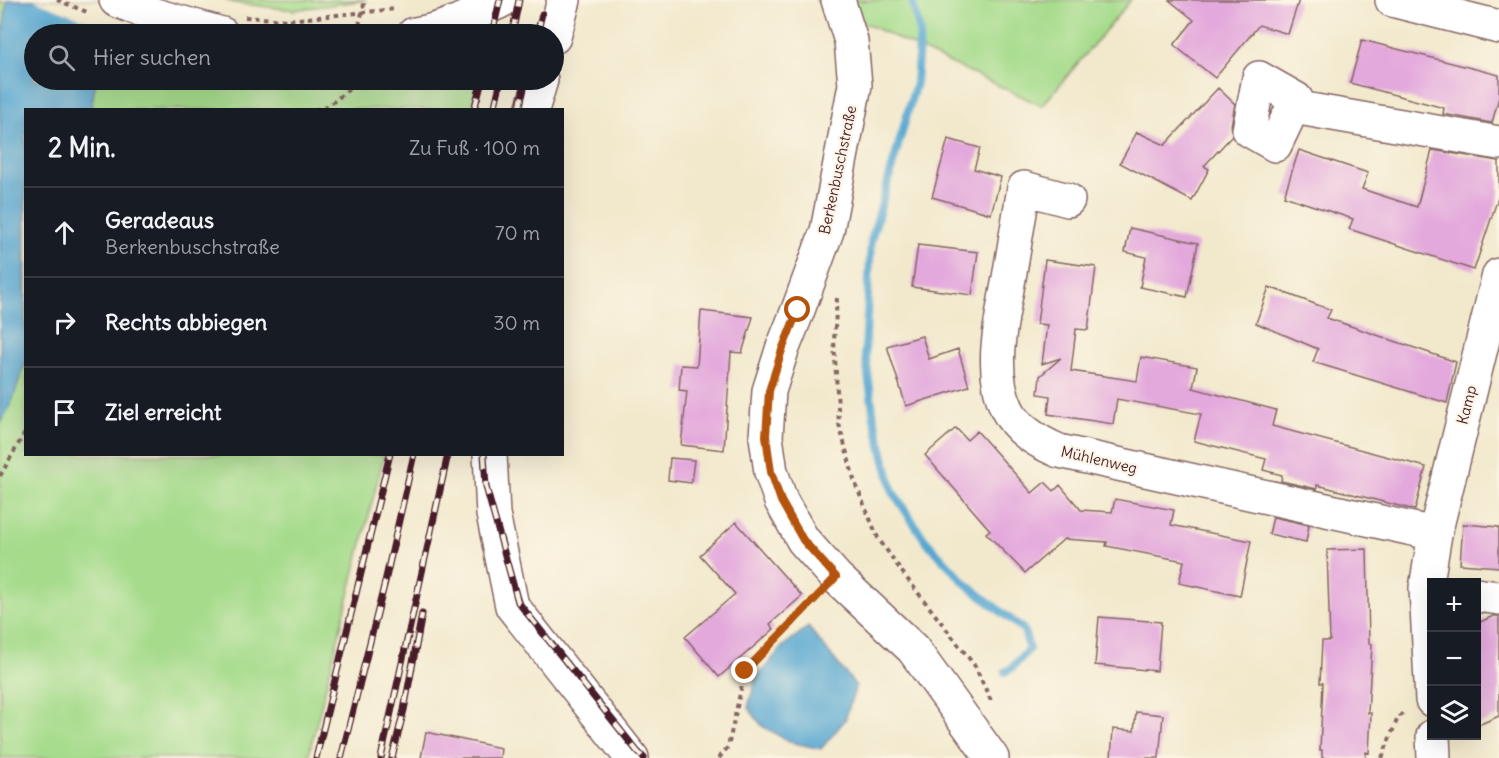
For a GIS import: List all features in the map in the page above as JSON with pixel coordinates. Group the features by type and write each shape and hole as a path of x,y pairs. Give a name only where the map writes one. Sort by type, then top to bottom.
{"street":[{"path":"116,0 151,14 221,24"},
{"path":"452,24 503,0"},
{"path":"558,24 564,0"},
{"name":"Berkenbuschstraße","path":"838,0 851,40 855,86 826,231 769,391 766,436 771,472 781,501 803,540 836,577 912,649 992,758"},
{"path":"1392,0 1499,27"},
{"path":"533,108 538,90"},
{"path":"1293,107 1499,143"},
{"name":"Mühlenweg","path":"1068,200 1024,188 998,357 1000,390 1008,411 1019,426 1036,441 1059,451 1435,534"},
{"name":"Kamp","path":"1430,578 1435,534 1499,275"},
{"path":"490,456 493,514 512,606 633,758"},
{"path":"1481,596 1499,598"},
{"name":"Kamp","path":"1430,632 1431,686"},
{"path":"1433,740 1434,758"}],"path":[{"path":"359,24 365,0"},
{"path":"240,24 362,12"},
{"path":"322,108 328,106 348,90"},
{"path":"837,297 834,341 839,424 855,483 878,538 975,666 994,707"},
{"path":"0,476 24,434"},
{"path":"719,758 728,747 745,671 836,577"}],"green space":[{"path":"225,0 367,0 294,10"},
{"path":"815,0 1131,0 1042,106"},
{"path":"0,1 72,24 24,24 24,90 476,90 471,108 24,108 24,456 384,456 308,758 0,758"}],"water":[{"path":"7,0 111,0 106,24 24,24 24,90 94,90 91,108 24,108 24,366 13,399 0,425 0,57"},
{"path":"808,627 856,686 845,720 821,749 790,742 762,726 748,707 756,678 783,646"}],"pier":[{"path":"34,0 114,0 109,24 95,24"}],"building":[{"path":"1169,0 1299,0 1288,34 1259,25 1215,78 1174,45 1194,20"},
{"path":"1362,40 1499,75 1499,97 1492,123 1443,114 1444,108 1350,83"},
{"path":"1218,88 1235,104 1231,126 1232,136 1204,166 1209,169 1192,201 1120,163 1137,132 1165,145"},
{"path":"948,139 980,148 974,169 1001,177 991,214 932,197"},
{"path":"1299,150 1368,173 1362,189 1417,207 1432,150 1499,161 1499,195 1474,270 1349,229 1353,219 1284,196"},
{"path":"1130,228 1198,243 1187,297 1140,287 1146,257 1125,252"},
{"path":"918,245 978,252 972,295 912,287"},
{"path":"1045,260 1096,267 1088,330 1076,329 1071,371 1137,381 1141,357 1197,367 1193,388 1276,410 1272,426 1426,467 1415,510 1317,485 1317,489 1281,481 1282,475 1263,470 1266,459 1194,441 1201,414 1117,399 1113,424 1048,414 1050,396 1038,394 1040,376 1061,358 1042,364 1047,325 1037,324"},
{"path":"1269,287 1331,310 1327,318 1456,362 1447,403 1313,362 1318,349 1256,323"},
{"path":"701,311 753,317 742,353 731,352 724,450 681,445 687,391 679,390 681,365 697,366"},
{"path":"922,336 929,359 958,349 969,386 906,406 887,346"},
{"path":"956,428 967,440 977,431 1032,493 1045,482 1054,491 1060,485 1081,510 1112,512 1115,499 1174,510 1171,525 1251,541 1240,596 1179,583 1184,561 1106,546 1107,542 1064,539 1025,573 986,533 990,530 925,455"},
{"path":"670,458 694,460 691,483 668,480"},
{"path":"1273,517 1309,525 1306,542 1269,534"},
{"path":"736,522 802,596 770,624 774,629 719,677 685,637 735,594 700,555"},
{"path":"1463,524 1499,527 1499,567 1460,564"},
{"path":"1367,549 1369,644 1372,644 1368,713 1371,713 1369,753 1366,752 1366,758 1322,758 1322,750 1320,750 1323,683 1320,683 1322,641 1330,641 1327,550"},
{"path":"1499,616 1499,716 1481,724 1481,632 1481,622"},
{"path":"1099,617 1161,622 1157,671 1095,665"},
{"path":"1136,712 1163,715 1159,758 1111,758 1113,729 1134,731"},
{"path":"426,732 501,748 500,758 421,758"}],"waterway":[{"path":"912,0 920,32 916,83 871,241 865,351 874,418 893,492 925,540 966,584 1024,630 1029,649 1012,668 1005,672"}],"railway":[{"path":"494,24 500,0"},
{"path":"514,24 519,0"},
{"path":"540,24 542,14"},
{"path":"475,108 479,90"},
{"path":"494,108 499,90"},
{"path":"519,108 524,90"},
{"path":"316,758 390,456"},
{"path":"341,758 414,456"},
{"path":"381,758 448,456"},
{"path":"484,456 486,487 518,602 644,758"},
{"path":"392,758 404,710 422,614"}],"route":[{"path":"745,671 836,577 803,540 781,501 771,472 766,436 769,391 798,310"}]}
